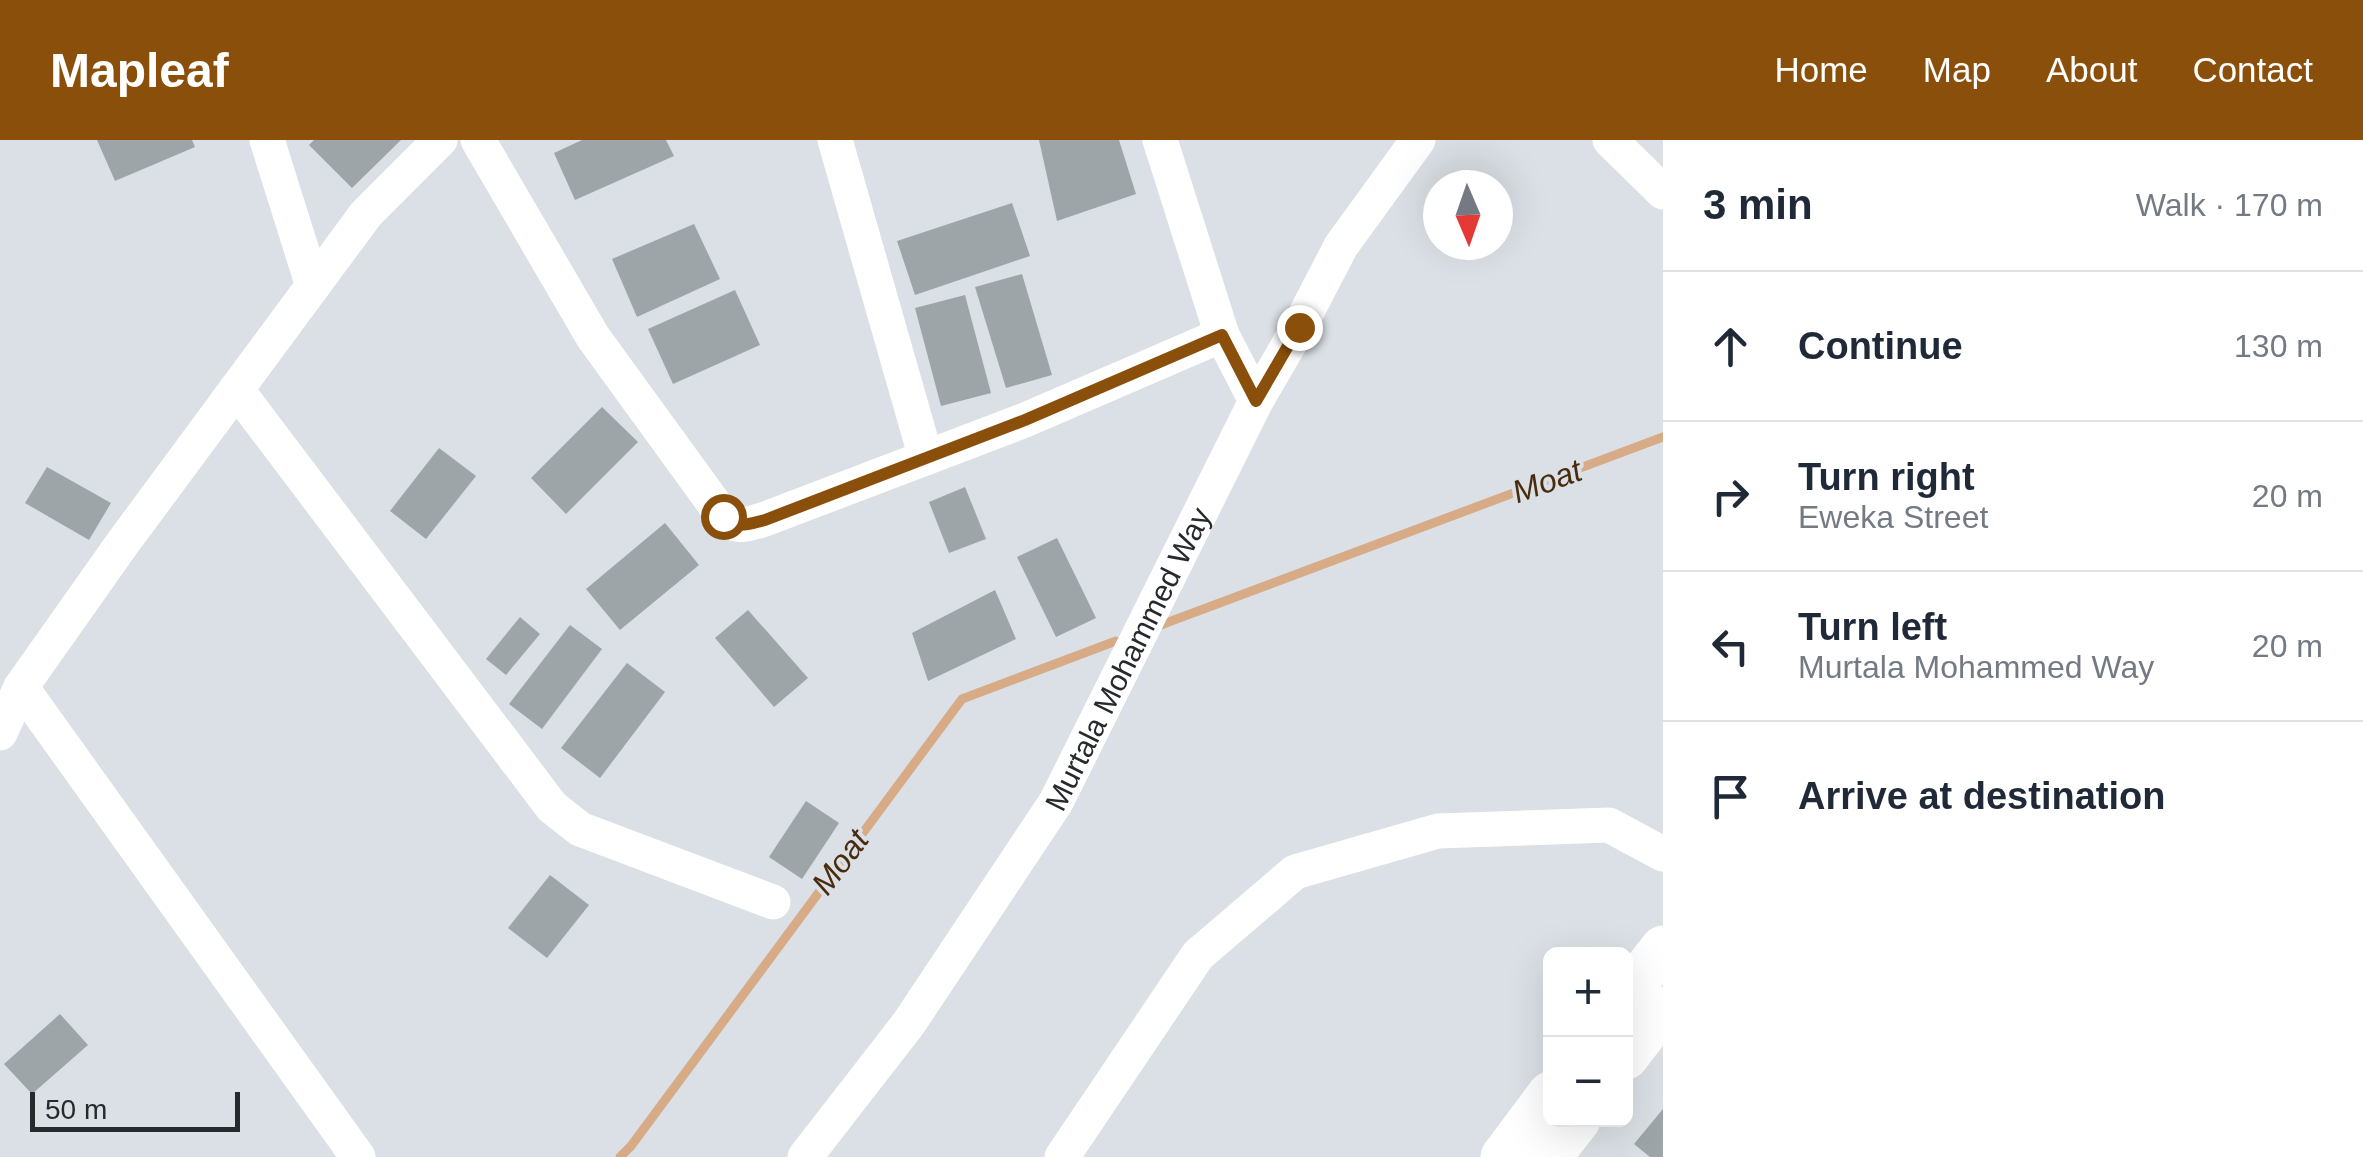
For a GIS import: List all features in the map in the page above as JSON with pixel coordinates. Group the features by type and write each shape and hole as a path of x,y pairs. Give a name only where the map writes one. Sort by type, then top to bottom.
{"main road":[{"path":"1633,986 1663,948"},
{"path":"1633,1048 1663,1009"},
{"path":"1502,1157 1543,1103"},
{"path":"1548,1157 1572,1127"}],"street":[{"path":"267,140 313,286"},
{"path":"0,733 21,687 236,389 366,214 440,140"},
{"path":"478,140 594,338 730,524 765,520 1025,420 1222,335"},
{"path":"836,140 926,458"},
{"path":"1160,140 1222,335 1256,401"},
{"name":"Murtala Mohammed Way","path":"805,1157 909,1023 1056,802 1256,401 1341,246 1418,140"},
{"path":"1610,140 1663,192"},
{"path":"236,389 552,807 580,828 774,902"},
{"path":"21,687 358,1157"},
{"path":"1062,1157 1198,955 1296,872 1438,831 1609,825 1663,854"}],"building":[{"path":"97,140 192,140 195,147 115,181"},
{"path":"314,140 401,140 352,188 309,145"},
{"path":"582,140 666,140 674,156 575,200 554,153"},
{"path":"1039,140 1119,140 1136,194 1057,221"},
{"path":"1012,203 1030,256 915,295 897,241"},
{"path":"694,224 720,279 637,317 612,259"},
{"path":"1022,274 1052,375 1006,388 975,287"},
{"path":"735,290 760,345 673,384 648,329"},
{"path":"965,295 991,393 941,406 915,308"},
{"path":"602,407 638,442 566,514 531,478"},
{"path":"439,448 476,476 426,539 390,511"},
{"path":"47,467 111,503 89,540 25,503"},
{"path":"965,487 986,539 949,553 929,502"},
{"path":"665,523 699,565 620,630 586,589"},
{"path":"1057,538 1096,618 1056,637 1017,557"},
{"path":"995,590 1016,639 928,681 912,633"},
{"path":"748,610 808,678 774,707 715,638"},
{"path":"520,617 540,634 506,675 486,659"},
{"path":"570,625 602,649 542,729 509,704"},
{"path":"627,663 665,692 600,778 561,748"},
{"path":"806,801 839,823 802,879 769,857"},
{"path":"550,875 589,905 547,958 508,928"},
{"path":"60,1014 88,1045 32,1094 4,1064"},
{"path":"1663,1109 1663,1157 1650,1157 1634,1144"}],"waterway":[{"name":"Moat","path":"1158,626 1663,437"},
{"name":"Moat","path":"620,1157 962,699 1116,641"}],"route":[{"path":"723,516 738,526 765,520 1025,420 1222,335 1256,401 1299,327"}]}
